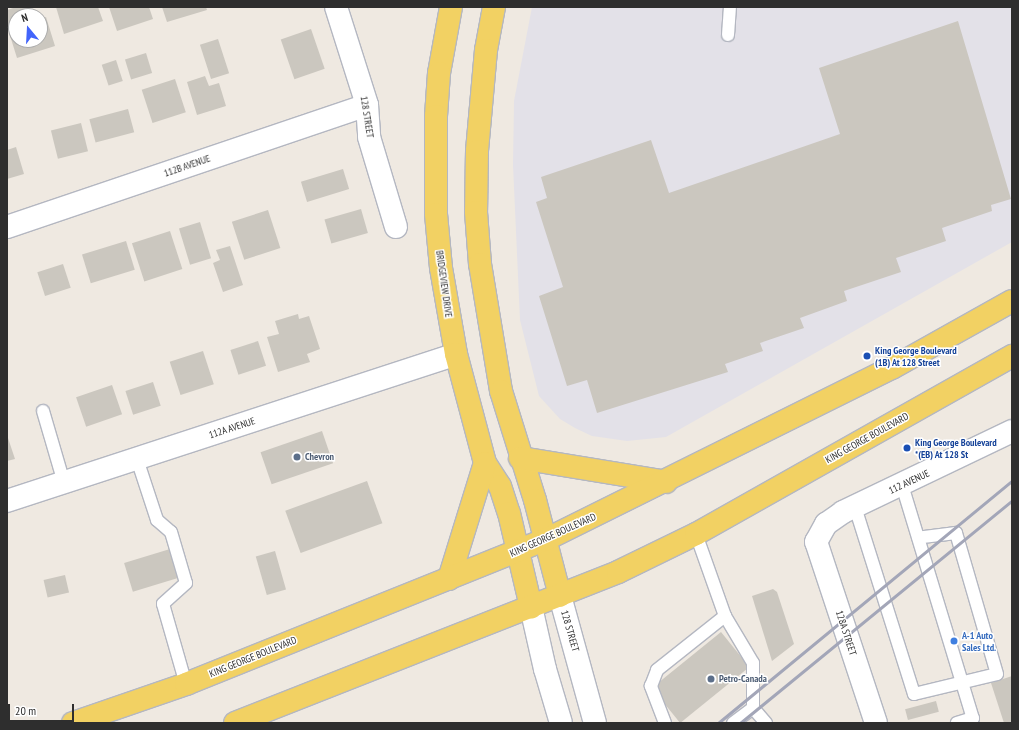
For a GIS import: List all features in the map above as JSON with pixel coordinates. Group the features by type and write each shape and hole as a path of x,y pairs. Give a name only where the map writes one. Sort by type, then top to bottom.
{"main road":[{"name":"BRIDGEVIEW DRIVE","path":"451,7 442,51 436,108 436,214 441,268 456,354 485,463 500,486 519,551"},
{"path":"494,7 486,50 481,101 476,212 480,264 492,345 520,458 545,540"},
{"name":"KING GEORGE BOULEVARD","path":"73,723 186,684 545,540 666,482 892,368 1012,301"},
{"name":"KING GEORGE BOULEVARD","path":"235,723 560,596 696,534 1012,356"},
{"path":"520,458 666,482"},
{"path":"449,579 485,463"},
{"name":"128 STREET","path":"545,540 560,596"},
{"path":"519,551 531,607"}],"street":[{"name":"128 STREET","path":"336,7 367,105 369,137 396,227"},
{"name":"112B AVENUE","path":"7,227 367,105"},
{"name":"112A AVENUE","path":"7,501 456,354"},
{"name":"112 AVENUE","path":"816,542 826,524 855,507 1012,431"},
{"name":"128A STREET","path":"816,542 876,723"},
{"name":"128 STREET","path":"560,596 595,723"},
{"path":"531,607 560,723"}],"lane":[{"path":"728,35 730,7"},
{"path":"43,411 64,483"},
{"path":"137,459 157,520 171,532 186,582 163,604 186,684"},
{"path":"902,485 973,718 958,723"},
{"path":"855,507 914,694 997,674 956,533 918,538"},
{"path":"696,534 725,616 753,663 753,708 766,723"},
{"path":"665,723 651,686 657,670 725,616"},
{"path":"733,723 753,708"}],"shaded area":[{"path":"532,7 1012,7 1012,242 666,437 627,441 592,436 575,428 560,419 539,396 520,320 513,165 514,101"}],"building":[{"path":"30,7 30,8 13,8"},
{"path":"56,7 98,7 103,21 64,34"},
{"path":"109,7 149,7 153,19 117,31"},
{"path":"162,7 206,7 207,10 167,22"},
{"path":"8,10 8,29 7,26"},
{"path":"958,21 1011,199 991,205 992,211 942,228 946,241 896,258 901,272 844,291 847,301 800,318 804,328 760,343 763,351 725,364 728,372 597,413 587,380 567,386 539,296 563,287 536,202 547,198 541,177 651,140 669,193 840,134 819,68"},
{"path":"48,23 55,46 17,58 14,48 48,48"},
{"path":"311,29 325,69 294,79 281,39"},
{"path":"218,39 229,73 211,79 200,45"},
{"path":"146,53 152,73 131,80 125,59"},
{"path":"116,60 123,81 109,86 102,65"},
{"path":"205,76 209,86 219,83 226,106 197,115 187,82"},
{"path":"175,79 186,112 153,123 142,90"},
{"path":"128,109 134,132 96,143 89,119"},
{"path":"81,123 88,151 58,159 51,130"},
{"path":"16,147 24,174 7,179 7,150"},
{"path":"343,169 349,189 307,202 301,182"},
{"path":"361,209 368,233 331,244 324,219"},
{"path":"268,210 280,248 244,260 232,222"},
{"path":"200,222 211,258 190,265 179,228"},
{"path":"170,231 182,269 144,281 132,243"},
{"path":"126,241 135,270 91,283 82,254"},
{"path":"230,246 243,285 223,292 213,263 220,260 216,250"},
{"path":"63,264 71,288 45,296 37,272"},
{"path":"298,314 299,319 309,316 320,349 307,354 310,362 278,372 267,337 279,334 275,321"},
{"path":"258,341 266,366 238,375 230,350"},
{"path":"203,351 214,384 181,395 170,362"},
{"path":"153,382 161,406 133,415 125,391"},
{"path":"112,385 122,414 86,427 76,397"},
{"name":"Chevron","path":"322,431 333,463 272,484 261,452"},
{"path":"7,435 15,459 7,461"},
{"path":"367,481 382,523 301,553 285,511"},
{"path":"170,549 179,578 133,592 124,563"},
{"path":"275,551 286,589 267,595 256,557"},
{"path":"65,575 69,593 48,597 44,580"},
{"path":"773,589 777,592 794,644 772,661 752,596"},
{"path":"721,632 749,667 680,723 652,688"},
{"path":"1012,676 1012,723 1004,723 991,683"},
{"path":"936,701 939,712 908,720 905,709"}],"railway":[{"path":"718,723 1012,481"},
{"path":"740,723 1012,500"}],"place":[{"name":"King George Boulevard (1B) At 128 Street","path":"867,356"},
{"name":"King George Boulevard *(EB) At 128 St","path":"907,448"},
{"name":"Chevron","path":"297,457"},
{"name":"A-1 Auto Sales Ltd.","path":"954,641"},
{"name":"Petro-Canada","path":"711,679"}]}
